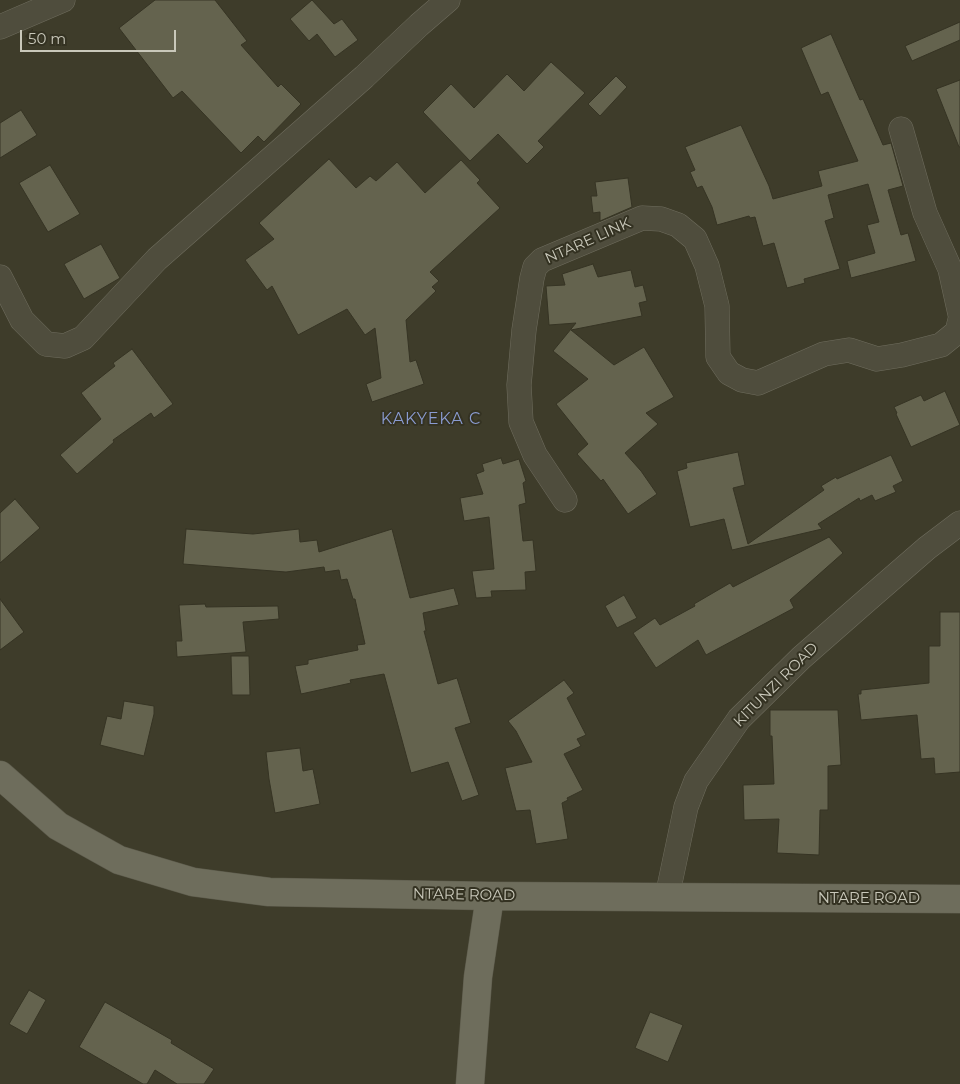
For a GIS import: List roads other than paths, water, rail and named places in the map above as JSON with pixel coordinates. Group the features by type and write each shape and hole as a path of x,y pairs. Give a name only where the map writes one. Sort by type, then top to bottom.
{"main road":[{"name":"NTARE ROAD","path":"0,775 58,826 119,860 193,882 270,892 490,896 960,899"},
{"path":"470,1084 478,977 490,896"}],"street":[{"path":"0,27 63,0"},
{"path":"0,277 22,320 46,344 65,346 83,338 158,259 448,0"},
{"path":"901,128 924,213 955,268 960,314"},
{"name":"NTARE LINK","path":"566,500 535,455 521,422 519,385 524,330 532,278 535,267 542,260 642,218 661,219 678,224 695,240 707,266 716,306 718,357 729,373 742,380 758,383 824,354 849,350 877,359 941,345 957,332 960,320"},
{"name":"KITUNZI ROAD","path":"667,897 686,807 696,781 739,718 801,658 927,548 960,523"}],"district":[{"name":"KAKYEKA C","path":"431,419"}]}
